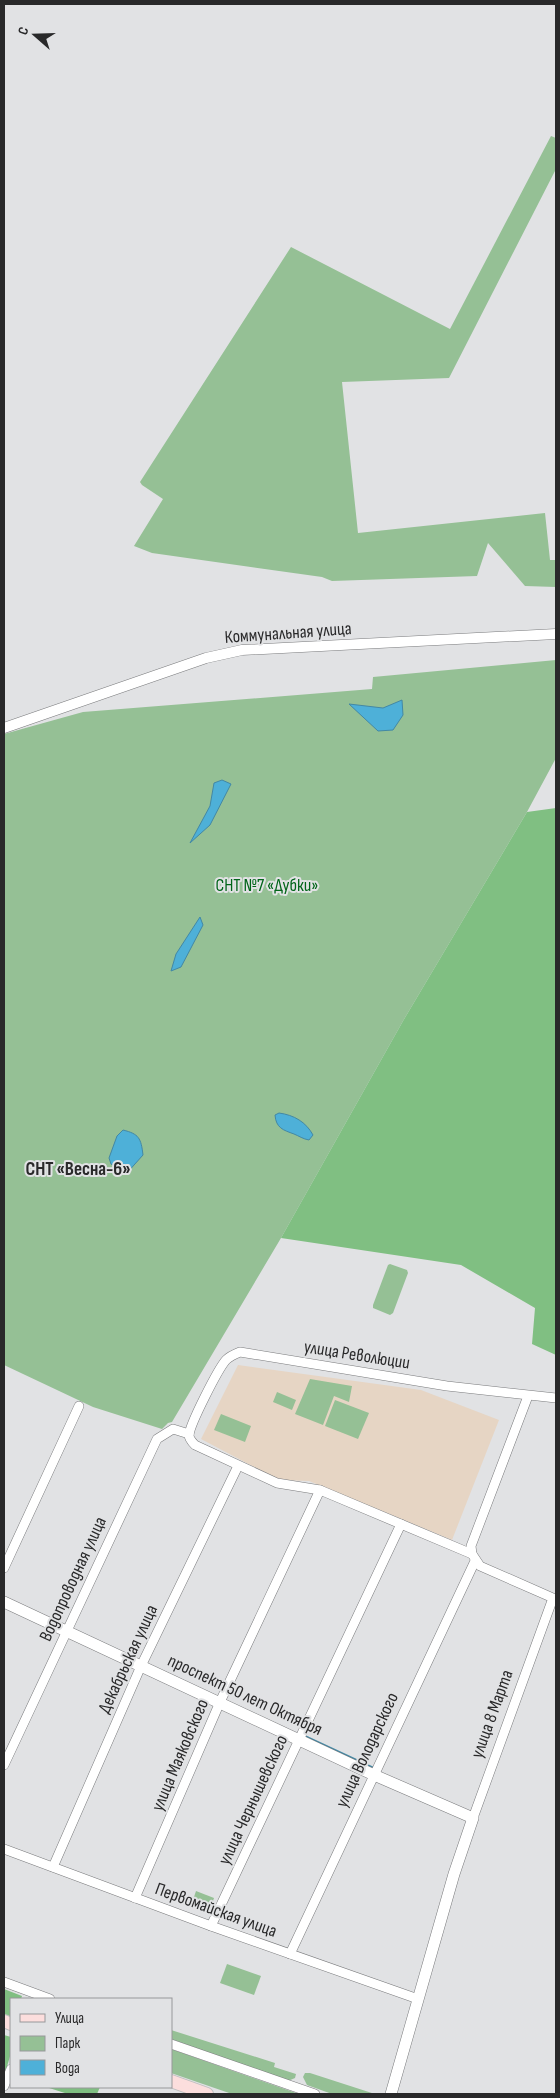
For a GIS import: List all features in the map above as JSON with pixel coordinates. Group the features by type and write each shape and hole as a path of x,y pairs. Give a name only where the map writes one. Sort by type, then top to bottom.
{"main road":[{"name":"проспект 50 лет Октября","path":"4,1602 374,1775 473,1818"},
{"name":"улица 8 Марта","path":"391,2094 454,1874 473,1818"},
{"path":"172,2081 207,2094"},
{"path":"166,2088 184,2094"}],"street":[{"name":"Коммунальная улица","path":"4,728 206,658 242,650 556,634"},
{"name":"улица Революции","path":"189,1434 226,1360 240,1352 448,1386 556,1398"},
{"path":"473,1557 471,1546 528,1396"},
{"path":"4,1568 79,1406"},
{"name":"Водопроводная улица","path":"4,1765 157,1439 172,1429 189,1434"},
{"path":"189,1434 190,1440 195,1445 277,1483 320,1490 473,1557"},
{"name":"Декабрьская улица","path":"53,1867 142,1666 238,1466"},
{"name":"улица Маяковского","path":"135,1898 220,1702 320,1490"},
{"name":"улица Чернышевского","path":"211,1926 401,1524"},
{"name":"улица Володарского","path":"290,1954 473,1557"},
{"name":"улица 8 Марта","path":"473,1557 480,1566 553,1598 473,1818"},
{"name":"Первомайская улица","path":"4,1848 211,1926 418,1999"},
{"path":"4,1982 47,1998"},
{"path":"172,2044 314,2094"},
{"path":"4,2086 10,2071"}],"shaded area":[{"path":"238,1365 421,1390 499,1420 452,1540 309,1481 279,1480 201,1439"}],"green space":[{"path":"551,136 556,138 556,169 449,378 342,382 358,533 545,513 550,560 556,560 556,587 525,586 488,543 477,576 332,581 322,577 152,553 134,546 163,499 140,482 291,247 450,329"},
{"name":"СНТ №7 «Дубки»","path":"556,660 556,758 527,812 403,1021 281,1238 172,1422 162,1429 93,1407 4,1365 4,734 83,712 372,689 373,677"},
{"path":"556,808 556,1355 532,1344 535,1308 461,1265 281,1238 403,1021 527,812"},
{"path":"390,1264 407,1270 408,1273 393,1313 390,1315 373,1308 373,1305"},
{"path":"310,1379 352,1386 349,1402 334,1396 323,1425 295,1414"},
{"path":"277,1392 296,1400 292,1410 273,1402"},
{"path":"335,1400 369,1413 358,1439 325,1426"},
{"path":"221,1414 251,1426 245,1442 214,1430"},
{"path":"196,1891 214,1898 210,1910 192,1903"},
{"path":"227,1964 261,1976 254,1995 220,1983"},
{"path":"4,1989 22,1996 21,1998 10,1998 10,2017 4,2014"},
{"path":"172,2030 275,2063 274,2067 296,2074 295,2078 288,2081 172,2039"},
{"path":"4,2035 10,2037 10,2056 6,2070 4,2069"},
{"path":"172,2049 299,2094 232,2094 172,2073"},
{"path":"305,2073 375,2094 332,2094 307,2085 303,2077"},
{"path":"49,2088 100,2088 97,2094 68,2094"}],"water":[{"path":"402,700 403,715 393,730 378,731 349,704 383,708"},
{"path":"222,780 231,784 210,825 190,843 210,806 214,783"},
{"path":"200,917 203,925 181,967 171,971 176,954"},
{"path":"279,1113 290,1115 299,1120 307,1126 313,1135 309,1140 283,1130 277,1123 275,1115"},
{"path":"123,1130 136,1135 140,1141 143,1155 126,1174 111,1164 109,1158 117,1136"}],"waterway":[{"path":"304,1736 373,1768"}],"district":[{"name":"СНТ «Весна-6»","path":"78,1169"}]}
